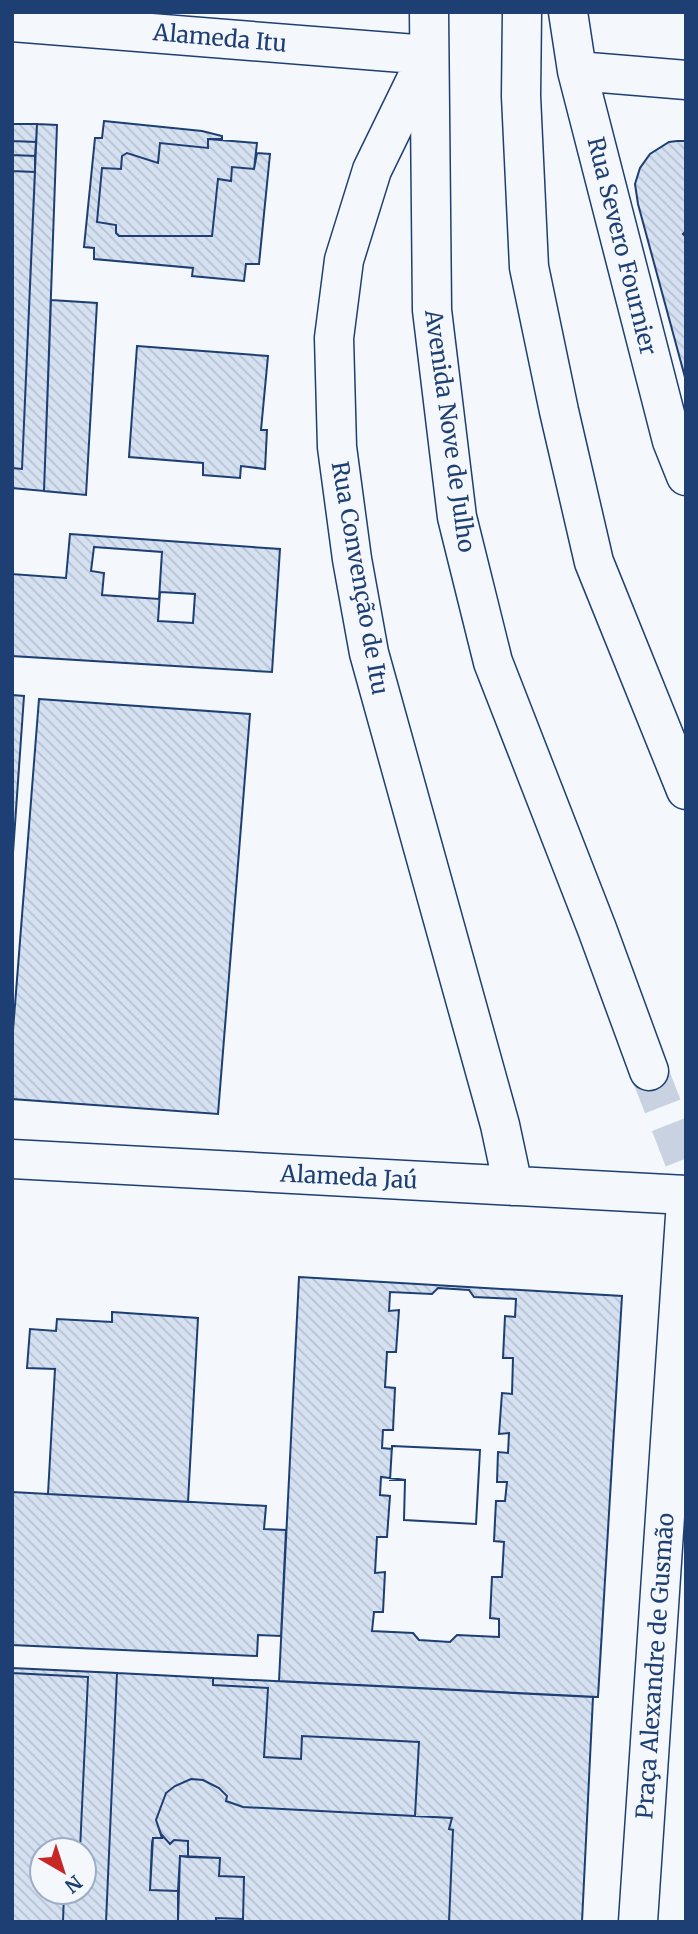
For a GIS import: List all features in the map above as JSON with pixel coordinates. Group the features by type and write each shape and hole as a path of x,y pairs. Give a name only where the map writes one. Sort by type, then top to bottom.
{"street":[{"name":"Avenida Nove de Julho","path":"429,12 432,310 457,517 493,662 649,1071"},
{"path":"522,12 521,96 529,267 559,411 594,562 686,790"},
{"name":"Rua Severo Fournier","path":"568,12 578,71 672,442 686,476"},
{"name":"Alameda Itu","path":"12,22 428,55"},
{"name":"Rua Convenção de Itu","path":"428,55 372,170 344,260 334,338 337,447 352,559 369,653 500,1125 513,1186"},
{"path":"578,71 686,80"},
{"name":"Alameda Jaú","path":"12,1159 686,1195"},
{"name":"Praça Alexandre de Gusmão","path":"638,1922 686,1201"}],"building":[{"path":"104,121 202,131 222,136 222,139 208,139 208,148 160,143 158,163 127,153 122,156 121,169 102,168 97,222 116,225 116,233 119,236 212,236 218,179 231,181 232,167 254,169 257,153 270,154 259,264 246,264 244,281 192,276 193,268 94,259 94,248 84,247 95,138 102,138"},
{"path":"12,124 37,124 36,142 12,141"},
{"path":"37,124 57,125 44,491 12,488 12,468 22,469"},
{"path":"208,139 257,143 254,169 232,167 231,181 218,179 212,236 119,236 116,233 116,225 97,222 102,168 121,169 122,156 127,153 158,163 160,143 208,148"},
{"path":"12,141 36,142 35,156 12,155"},
{"path":"686,141 686,231 683,234 686,237 686,381 638,204 635,184 640,168 650,154 669,142"},
{"path":"12,155 35,156 35,172 12,171"},
{"path":"12,171 35,172 22,469 12,468"},
{"path":"51,300 97,303 86,495 44,491"},
{"path":"137,346 268,356 261,430 267,430 265,469 241,466 240,478 203,475 203,463 129,457"},
{"path":"70,534 280,549 272,672 12,656 12,574 66,578","holes":["160,592 195,594 193,623 158,621"]},
{"path":"94,547 162,552 159,599 102,595 104,573 91,571"},
{"path":"12,695 24,696 12,867"},
{"path":"39,699 250,714 218,1114 12,1099 12,1043"},
{"path":"299,1277 622,1296 598,1697 279,1681"},
{"path":"438,1288 469,1290 474,1297 516,1299 515,1317 505,1316 503,1358 513,1358 512,1394 502,1393 499,1434 509,1433 508,1453 498,1452 497,1482 507,1482 505,1501 496,1501 494,1541 504,1542 502,1577 492,1577 490,1618 499,1619 499,1637 457,1635 450,1642 419,1640 413,1633 372,1631 374,1612 383,1612 385,1572 375,1573 377,1537 387,1537 390,1496 380,1495 381,1477 405,1480 404,1520 476,1524 480,1450 392,1446 392,1449 382,1448 383,1430 393,1430 395,1388 385,1387 387,1352 396,1352 399,1310 389,1311 390,1292 432,1294"},
{"path":"112,1312 198,1318 188,1502 48,1494 55,1369 27,1368 30,1329 56,1331 57,1319 112,1322"},
{"path":"392,1446 480,1450 476,1524 404,1520 405,1480 390,1480"},
{"path":"12,1492 266,1506 264,1529 286,1530 281,1636 258,1635 257,1656 12,1645"},
{"path":"12,1668 117,1673 106,1922 63,1922 64,1906 98,1906 98,1836 81,1836 88,1677 12,1673"},
{"path":"12,1673 88,1677 81,1836 28,1836 28,1906 64,1906 63,1922 12,1922"},
{"path":"117,1673 213,1678 213,1685 268,1688 264,1757 301,1759 302,1736 419,1742 415,1816 243,1807 226,1801 227,1796 219,1788 203,1780 191,1779 166,1793 156,1820 162,1838 153,1838 152,1843 150,1890 178,1891 178,1922 106,1922"},
{"path":"213,1678 593,1697 582,1922 449,1922 453,1830 449,1829 452,1818 415,1816 419,1742 302,1736 301,1759 264,1757 268,1688 213,1685"},
{"path":"191,1779 203,1780 219,1788 227,1796 226,1801 243,1807 452,1818 449,1829 453,1830 449,1922 216,1922 216,1918 243,1919 244,1877 219,1876 220,1858 188,1857 188,1841 174,1840 170,1844 161,1834 156,1820 166,1793"},
{"path":"161,1834 170,1844 174,1840 188,1841 188,1857 180,1856 178,1891 150,1890 153,1838 162,1838"},
{"path":"180,1856 220,1858 219,1876 244,1877 243,1919 216,1918 216,1922 178,1922"}],"tunnel":[{"path":"649,1071 686,1166"}]}
